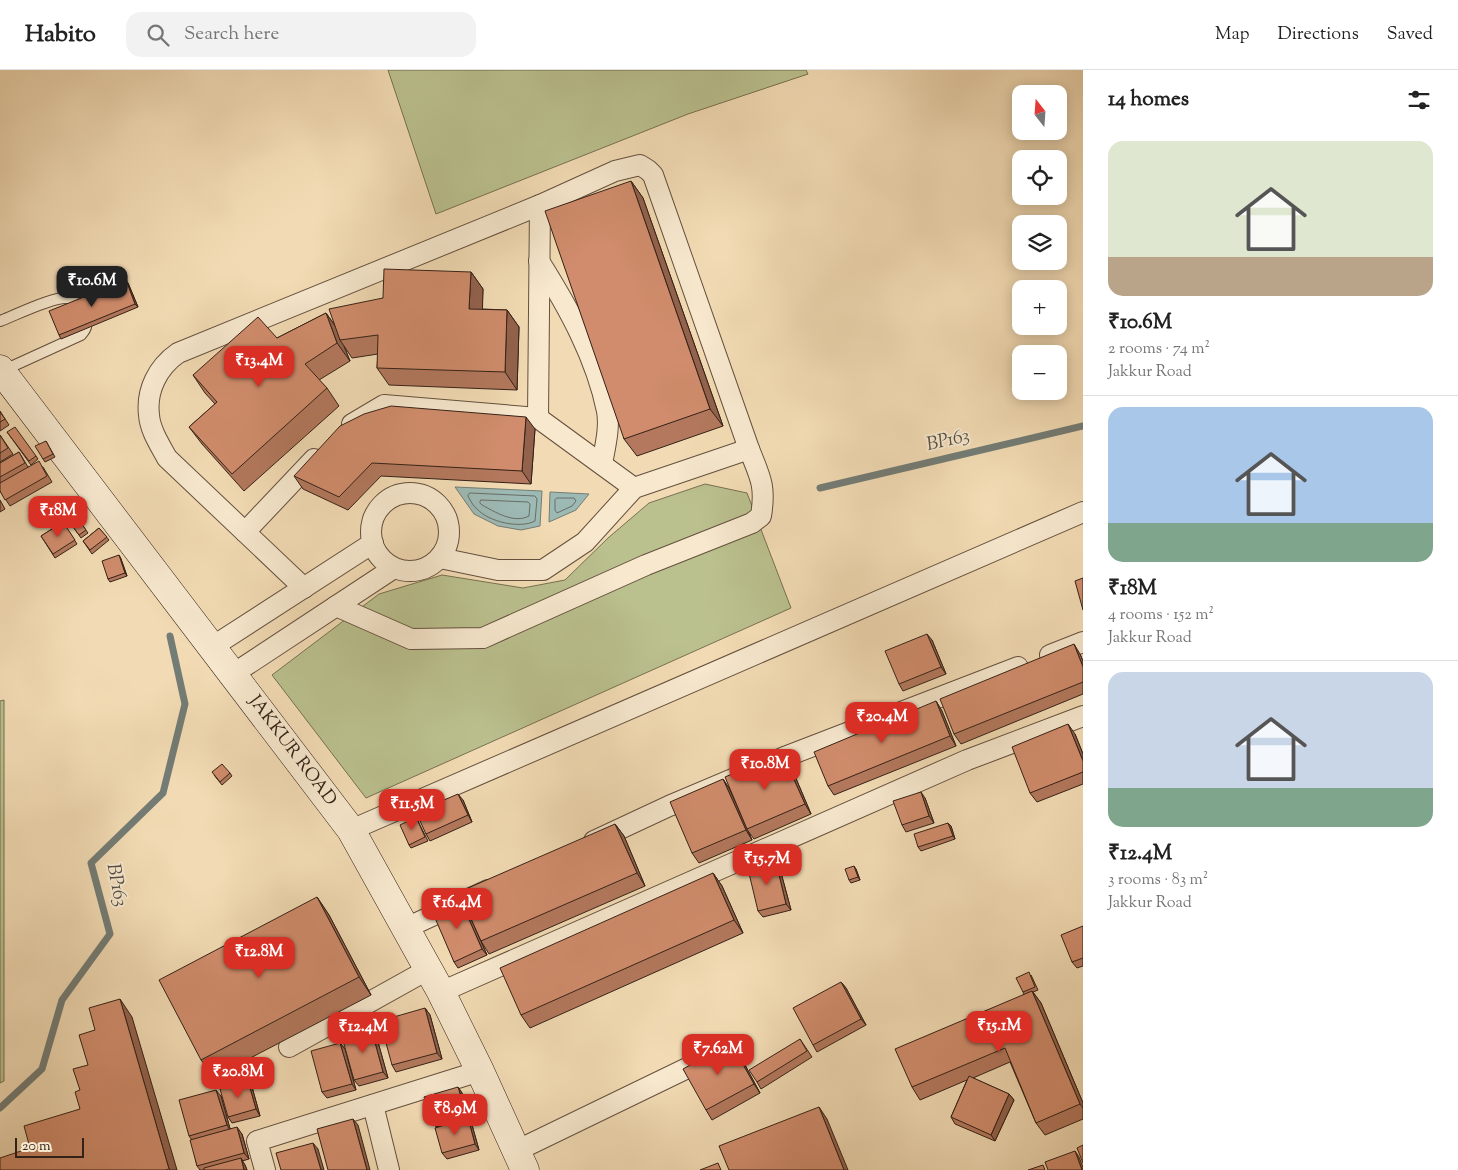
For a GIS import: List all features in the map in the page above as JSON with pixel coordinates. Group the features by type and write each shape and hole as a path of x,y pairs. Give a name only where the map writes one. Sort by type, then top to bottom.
{"street":[{"path":"304,588 167,458 156,438 149,415 150,391 168,360 178,353 540,205 615,171 640,165 648,170 653,175 763,485 764,493 761,516 752,523 646,565 483,638 411,639 336,606"},
{"path":"538,418 540,205"},
{"path":"539,261 564,301 593,366 607,412 607,438 602,464"},
{"name":"JAKKUR ROAD","path":"1,370 351,830 435,980 480,1071 520,1161"},
{"path":"245,532 342,430 384,405 538,418 634,488"},
{"path":"440,558 498,570 543,570 585,542 634,488 749,449"},
{"path":"418,493 429,497 445,513 449,524 450,535 440,558 430,566 418,570 406,571 394,568 384,561 375,550 373,543 372,525 376,512 384,502 396,495 418,493"},
{"path":"351,830 1083,512"},
{"path":"212,648 373,543"},
{"path":"233,674 394,568"},
{"path":"573,851 670,806 787,756 1083,642"},
{"path":"289,1047 435,980 967,760 1083,716"},
{"path":"406,928 502,883"},
{"path":"520,1161 724,1050"},
{"path":"265,1170 258,1141 480,1071"},
{"path":"373,1105 388,1170"}],"lane":[{"path":"0,321 55,300 66,298 74,300 87,324 87,329 81,335 1,370"}],"green space":[{"path":"388,70 806,70 808,74 688,114 436,214"},
{"path":"705,484 747,493 791,608 366,798 272,675 379,594 442,575 523,588 565,580 608,538 649,503"},
{"path":"4,700 4,1081 0,1083 0,701"}],"water":[{"path":"455,487 542,491 540,526 521,530 498,526 474,514"},
{"path":"550,492 589,494 576,510 549,522"}],"building":[{"path":"631,181 710,409 624,439 545,211"},
{"path":"384,269 471,272 469,309 507,310 505,372 377,368 378,335 340,340 329,309 383,298"},
{"path":"126,280 135,304 59,335 49,311"},
{"path":"326,313 337,343 305,364 327,388 232,474 189,427 217,402 193,375 258,317 277,338"},
{"path":"391,406 526,417 522,471 372,463 339,497 294,476 340,426 364,414"},
{"path":"0,412 5,419 0,422"},
{"path":"15,427 36,456 29,461 7,432"},
{"path":"0,435 8,448 0,453"},
{"path":"46,441 53,454 43,459 35,446"},
{"path":"19,452 25,463 0,477 0,463"},
{"path":"39,461 47,476 5,500 0,491 0,483"},
{"path":"78,519 86,530 79,535 71,524"},
{"path":"63,522 75,540 53,554 41,536"},
{"path":"99,528 107,537 90,550 83,541"},
{"path":"119,555 125,573 108,579 102,561"},
{"path":"1083,578 1083,610 1075,581"},
{"path":"927,634 941,667 899,684 885,651"},
{"path":"1074,644 1083,667 1083,682 954,734 940,699"},
{"path":"936,701 950,736 828,786 814,752"},
{"path":"1068,724 1083,761 1083,772 1030,793 1012,747"},
{"path":"782,753 805,804 747,829 725,777"},
{"path":"222,764 230,773 220,782 212,772"},
{"path":"723,779 746,830 692,853 670,802"},
{"path":"921,792 929,816 902,825 893,801"},
{"path":"458,794 468,815 426,834 416,812"},
{"path":"416,817 425,837 409,845 400,825"},
{"path":"948,823 953,836 918,847 914,834"},
{"path":"615,824 637,873 481,941 459,892"},
{"path":"776,862 786,904 758,911 748,869"},
{"path":"854,866 858,877 849,880 845,869"},
{"path":"713,873 734,920 521,1015 500,968"},
{"path":"317,897 359,977 201,1060 159,980"},
{"path":"460,899 482,949 454,962 432,911"},
{"path":"1083,926 1083,958 1072,962 1061,935"},
{"path":"1029,972 1035,987 1023,992 1016,978"},
{"path":"841,982 861,1019 813,1045 793,1008"},
{"path":"1032,991 1080,1104 1036,1123 1005,1048 912,1087 895,1049"},
{"path":"120,999 169,1169 0,1170 0,1158 30,1148 24,1126 80,1109 75,1092 80,1090 73,1069 88,1065 79,1035 95,1030 89,1008"},
{"path":"425,1008 437,1053 392,1065 380,1021"},
{"path":"371,1028 383,1072 354,1080 342,1037"},
{"path":"800,1039 807,1051 757,1082 749,1070"},
{"path":"340,1043 352,1084 322,1092 311,1051"},
{"path":"731,1043 754,1084 706,1110 683,1069"},
{"path":"969,1076 1009,1094 991,1135 951,1117"},
{"path":"248,1081 256,1109 228,1117 220,1089"},
{"path":"458,1087 465,1110 432,1120 424,1097"},
{"path":"216,1090 227,1125 189,1136 179,1100"},
{"path":"819,1107 844,1170 729,1170 719,1146"},
{"path":"468,1118 475,1144 442,1153 435,1128"},
{"path":"353,1119 367,1170 328,1170 317,1129"},
{"path":"237,1127 244,1153 197,1166 190,1140"},
{"path":"313,1143 321,1170 281,1170 276,1153"},
{"path":"1083,1145 1083,1163 1077,1148"},
{"path":"1075,1151 1082,1170 1048,1170 1045,1162"},
{"path":"241,1158 244,1170 204,1170 204,1168"},
{"path":"718,1163 721,1170 700,1170"},
{"path":"1043,1165 1045,1170 1028,1170"}],"waterway":[{"name":"BP163","path":"820,488 1083,426"},
{"name":"BP163","path":"0,1108 42,1069 62,1000 110,934 91,863 163,793 185,704 170,636"}]}
